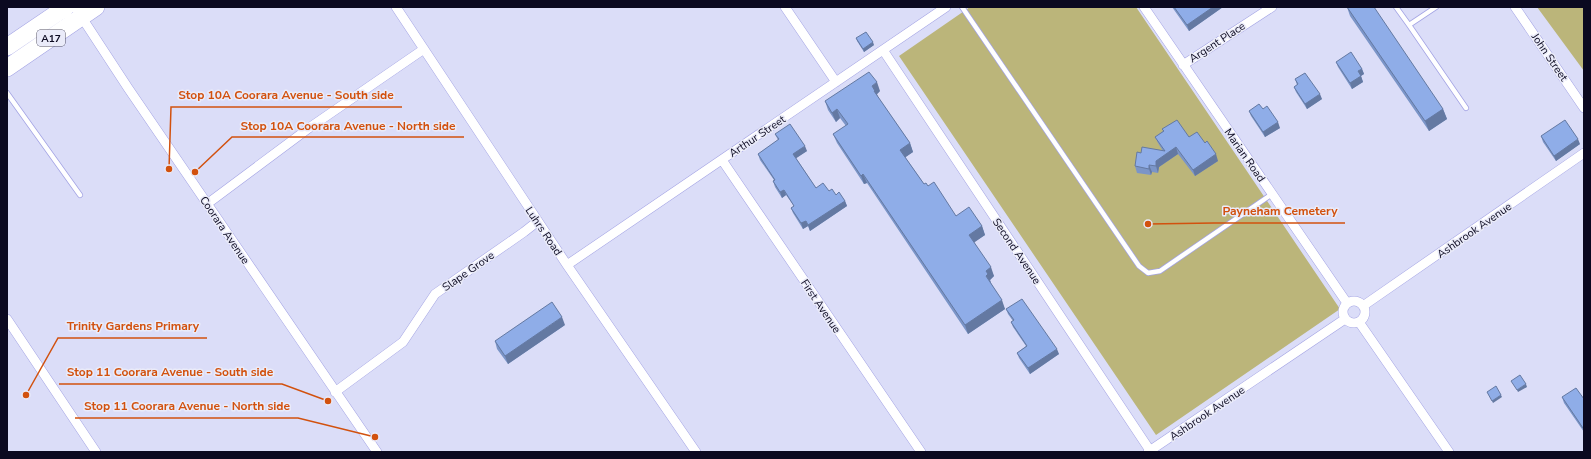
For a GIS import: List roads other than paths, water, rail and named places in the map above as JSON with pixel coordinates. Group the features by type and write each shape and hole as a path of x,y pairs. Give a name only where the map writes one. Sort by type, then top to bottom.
{"highway":[{"name":"A17","path":"7,47 73,12 96,7"},
{"name":"A17","path":"7,68 73,12"}],"street":[{"name":"Luhrs Road","path":"396,7 567,265 696,452"},
{"path":"785,7 836,82"},
{"name":"Arthur Street","path":"567,265 946,7"},
{"name":"Marian Road","path":"1144,7 1347,303"},
{"name":"Argent Place","path":"1183,65 1272,7"},
{"name":"John Street","path":"1515,7 1584,108"},
{"name":"Coorara Avenue","path":"73,12 377,452"},
{"path":"207,204 309,128 424,49"},
{"name":"Second Avenue","path":"883,50 1150,452"},
{"name":"Ashbrook Avenue","path":"1363,306 1584,153"},
{"name":"First Avenue","path":"722,160 920,452"},
{"name":"Slape Grove","path":"336,392 404,342 435,294 538,221"},
{"path":"1355,301 1359,302 1363,306 1365,314 1359,322 1350,323 1345,319 1342,314 1347,303 1355,301"},
{"path":"7,319 96,452"},
{"name":"Ashbrook Avenue","path":"1150,452 1345,319"},
{"path":"1359,322 1450,452"}],"lane":[{"path":"962,7 1139,266 1148,273 1160,272 1272,194"},
{"path":"1396,7 1466,108"},
{"path":"1409,25 1436,7"},
{"path":"7,93 80,195"}],"place":[{"name":"Stop 10A Coorara Avenue - South side","path":"169,169"},
{"name":"Stop 10A Coorara Avenue - North side","path":"195,172"},
{"name":"Payneham Cemetery","path":"1148,224"},
{"name":"Trinity Gardens Primary","path":"26,395"},
{"name":"Stop 11 Coorara Avenue - South side","path":"328,401"},
{"name":"Stop 11 Coorara Avenue - North side","path":"375,437"}]}
